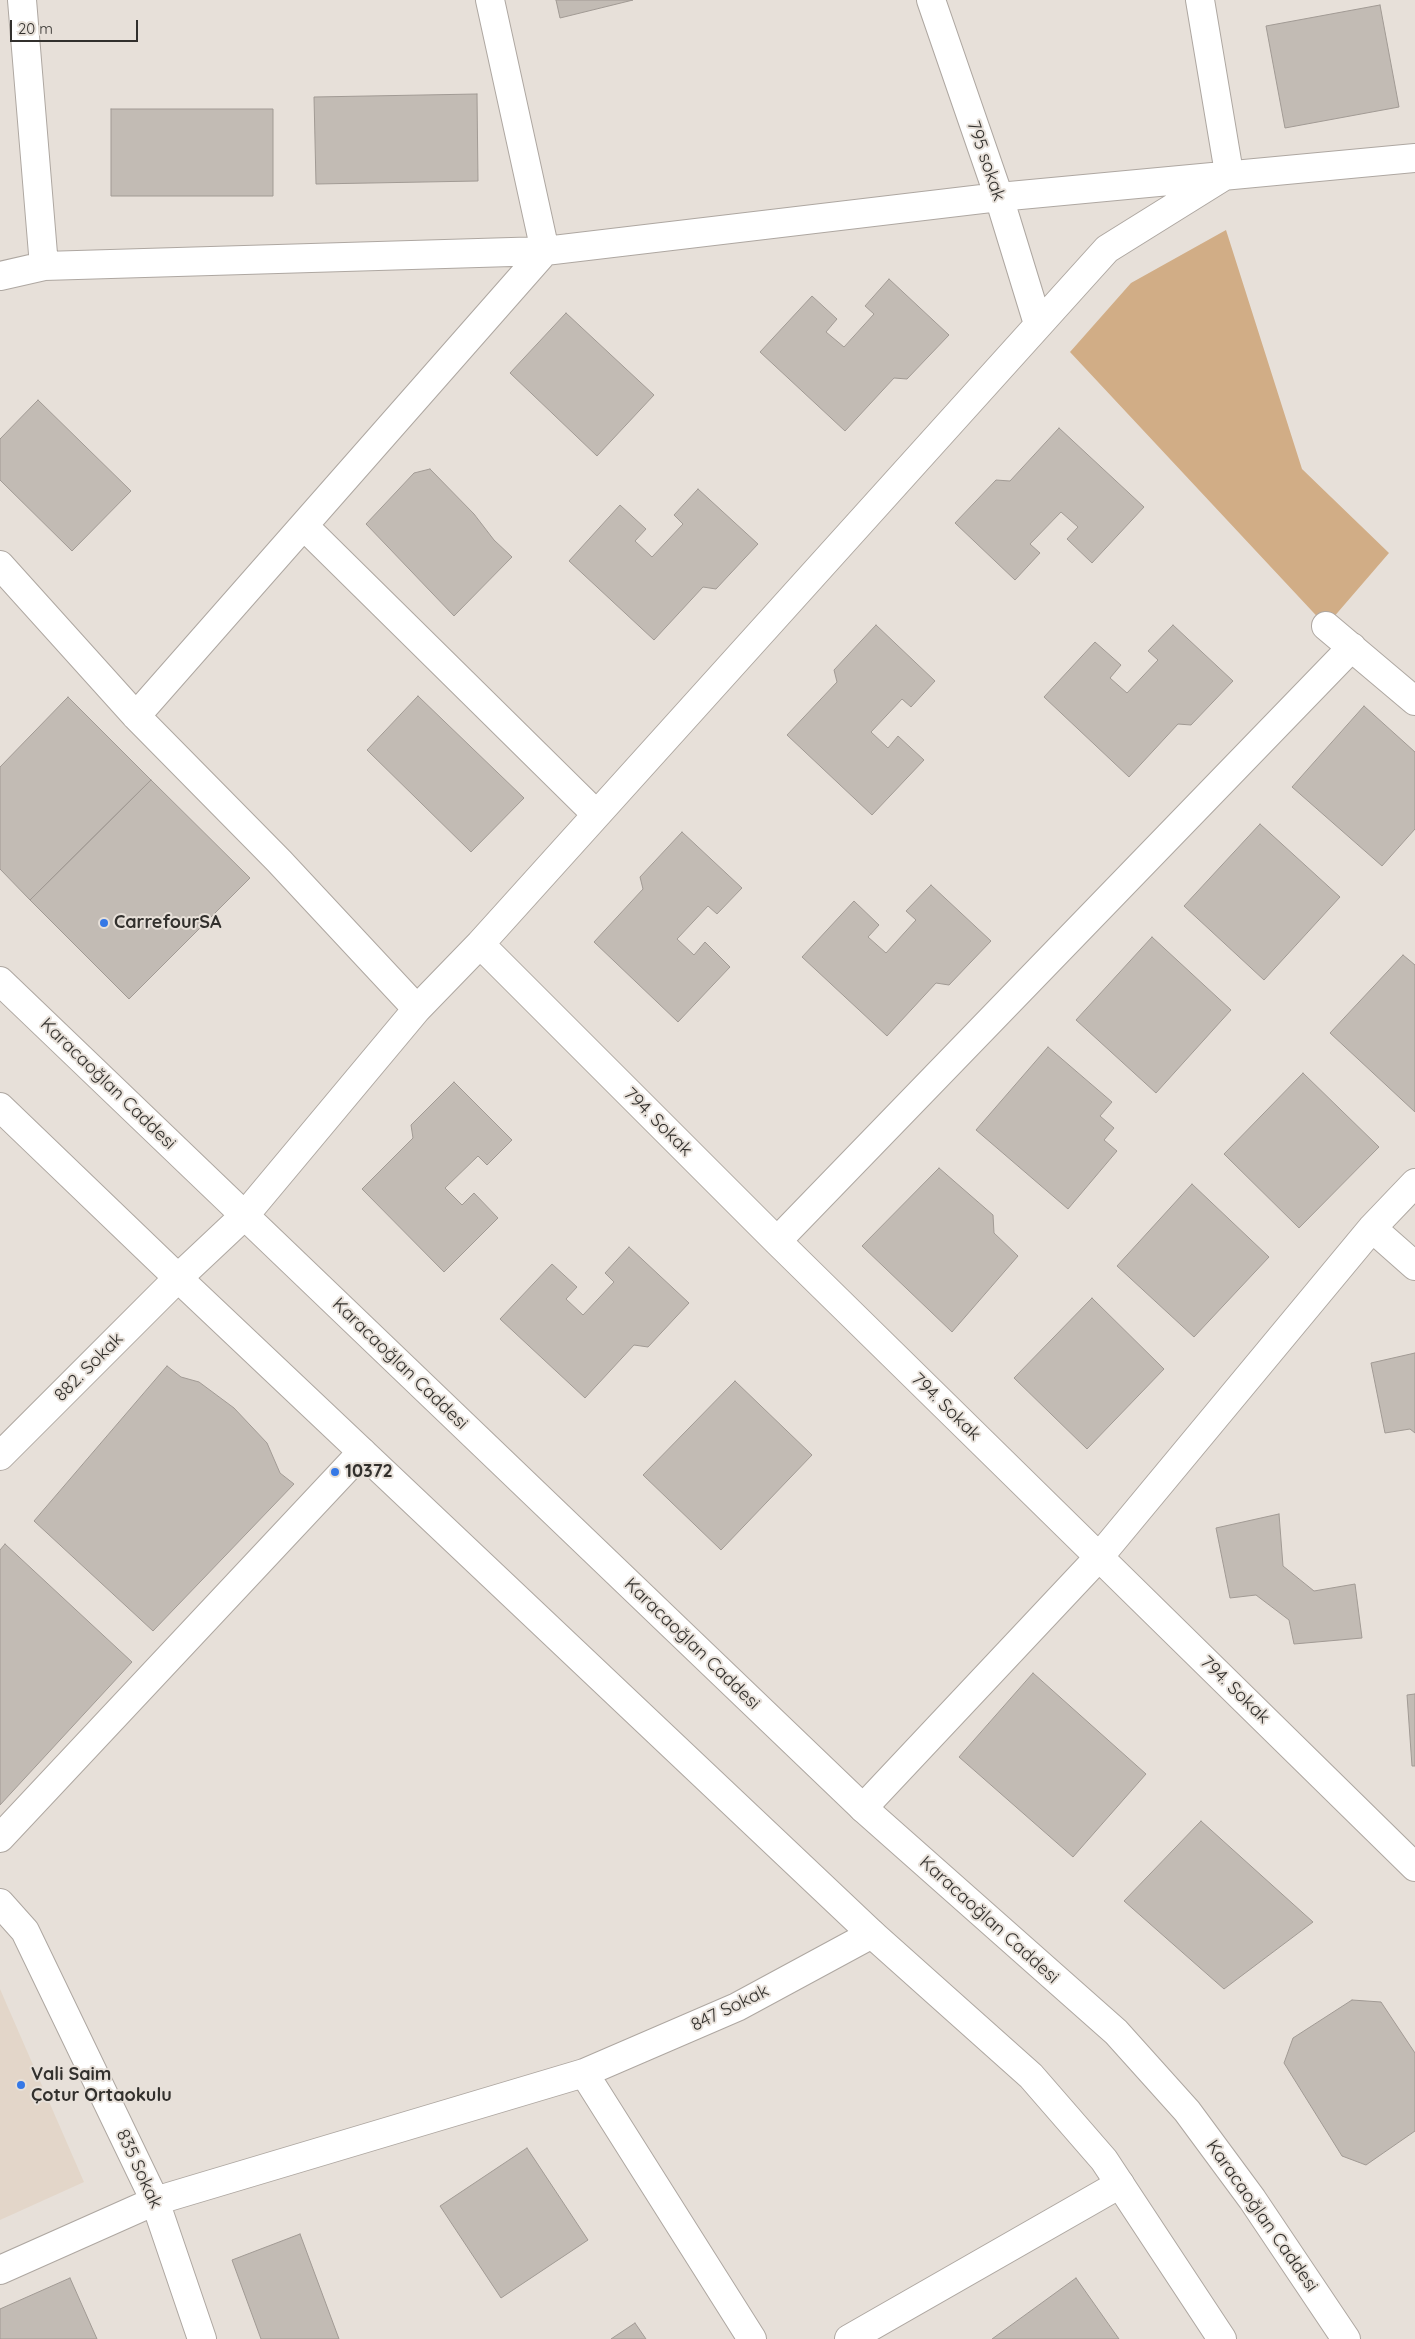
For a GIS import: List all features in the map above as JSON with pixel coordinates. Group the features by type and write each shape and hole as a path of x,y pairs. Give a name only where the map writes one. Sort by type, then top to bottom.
{"street":[{"path":"22,0 44,266"},
{"path":"490,0 545,251"},
{"name":"795 sokak","path":"931,0 999,196 1038,324"},
{"path":"1200,0 1229,174"},
{"path":"0,276 44,266 545,251 999,196 1415,158"},
{"name":"882. Sokak","path":"0,1456 178,1278 245,1215 417,1009 480,944 1107,249 1229,174"},
{"path":"136,716 545,251"},
{"path":"304,526 596,814"},
{"path":"0,565 136,716 278,861 417,1009"},
{"path":"1326,626 1415,701"},
{"path":"777,1241 1352,647"},
{"name":"794. Sokak","path":"480,944 777,1241 1415,1867"},
{"name":"Karacaoğlan Caddesi","path":"0,981 863,1808 1122,2039 1187,2111 1252,2199 1346,2339"},
{"path":"0,1107 178,1278 872,1934 1031,2076 1104,2160 1222,2339"},
{"path":"863,1808 1099,1557 1372,1228 1415,1183"},
{"path":"1372,1228 1415,1266"},
{"path":"0,1838 362,1452"},
{"name":"835 Sokak","path":"0,1903 25,1931 155,2201 202,2339"},
{"name":"847 Sokak","path":"0,2270 155,2201 584,2073 736,2007 872,1934"},
{"path":"584,2073 752,2339"},
{"path":"850,2339 1120,2184"}],"shaded area":[{"path":"1226,230 1302,469 1389,553 1326,626 1070,352 1131,283"},
{"name":"Vali Saim Çotur Ortaokulu","path":"0,1989 84,2182 0,2220"}],"building":[{"path":"556,0 633,0 560,18"},
{"path":"1380,5 1399,107 1285,128 1266,26"},
{"path":"477,94 478,181 316,184 314,97"},
{"path":"111,109 273,109 273,196 111,196"},
{"path":"889,279 949,335 907,379 894,378 845,431 760,352 812,296 837,319 826,332 844,347 874,314 865,306"},
{"path":"566,313 654,395 597,456 510,373"},
{"path":"38,400 131,491 72,551 0,480 0,439"},
{"path":"1059,428 1144,507 1092,563 1067,539 1078,527 1061,512 1030,544 1040,553 1015,580 955,523 996,480 1010,481"},
{"path":"430,469 474,514 494,540 512,557 454,616 366,524 414,473"},
{"path":"698,489 758,544 716,589 703,587 654,640 569,561 620,505 646,529 635,541 652,557 683,524 674,515"},
{"path":"876,625 935,681 911,707 902,699 871,732 888,748 898,736 924,760 872,815 787,735 837,682 834,670"},
{"path":"1173,625 1233,681 1191,725 1178,724 1129,777 1044,697 1095,642 1121,665 1110,678 1127,693 1158,660 1148,651"},
{"path":"418,696 524,798 471,852 367,750"},
{"path":"68,697 151,780 30,900 0,869 0,767"},
{"path":"1364,706 1415,752 1415,829 1382,866 1292,787"},
{"path":"151,780 250,878 129,999 30,900"},
{"path":"1260,824 1340,897 1264,980 1184,906"},
{"path":"682,832 742,888 717,914 708,906 677,939 694,955 705,942 730,967 678,1022 594,942 643,889 640,877"},
{"path":"931,885 991,941 949,985 936,983 887,1036 802,957 854,901 879,925 868,937 886,953 916,920 906,911"},
{"path":"1152,937 1231,1010 1156,1093 1076,1020"},
{"path":"1403,955 1415,965 1415,1112 1330,1033"},
{"path":"1048,1047 1112,1102 1100,1116 1114,1128 1104,1140 1117,1151 1068,1209 976,1130"},
{"path":"1303,1073 1379,1147 1299,1228 1224,1154"},
{"path":"454,1082 512,1140 487,1165 478,1156 445,1188 462,1205 474,1193 498,1218 444,1272 362,1189 413,1138 411,1125"},
{"path":"939,1168 993,1215 994,1233 1018,1256 952,1332 862,1246"},
{"path":"1192,1184 1269,1257 1194,1337 1117,1266"},
{"path":"629,1247 689,1303 648,1347 634,1345 585,1398 500,1319 552,1264 577,1287 566,1299 583,1315 614,1282 605,1273"},
{"path":"1092,1298 1164,1369 1087,1449 1014,1378"},
{"path":"1415,1353 1415,1433 1410,1429 1385,1433 1371,1363"},
{"path":"167,1366 181,1377 199,1382 234,1408 267,1443 280,1473 294,1484 153,1631 34,1521"},
{"path":"735,1381 812,1455 721,1550 643,1475"},
{"path":"1279,1514 1283,1566 1314,1591 1355,1584 1362,1638 1294,1644 1289,1620 1256,1595 1230,1598 1216,1528"},
{"path":"5,1544 132,1662 0,1805 0,1550"},
{"path":"1033,1673 1146,1774 1073,1857 959,1757"},
{"path":"1415,1694 1415,1766 1412,1766 1407,1695"},
{"path":"1201,1821 1313,1922 1224,1989 1124,1901"},
{"path":"1352,2000 1381,2002 1415,2053 1415,2131 1366,2165 1342,2156 1284,2063 1293,2038"},
{"path":"527,2148 588,2240 501,2298 440,2206"},
{"path":"300,2234 339,2339 261,2339 232,2260"},
{"path":"70,2278 97,2339 0,2339 0,2309"},
{"path":"1076,2278 1119,2339 992,2339"},
{"path":"635,2323 646,2339 611,2339"}],"place":[{"name":"CarrefourSA","path":"104,923"},
{"name":"10372","path":"335,1472"},
{"name":"Vali Saim Çotur Ortaokulu","path":"21,2085"}]}
